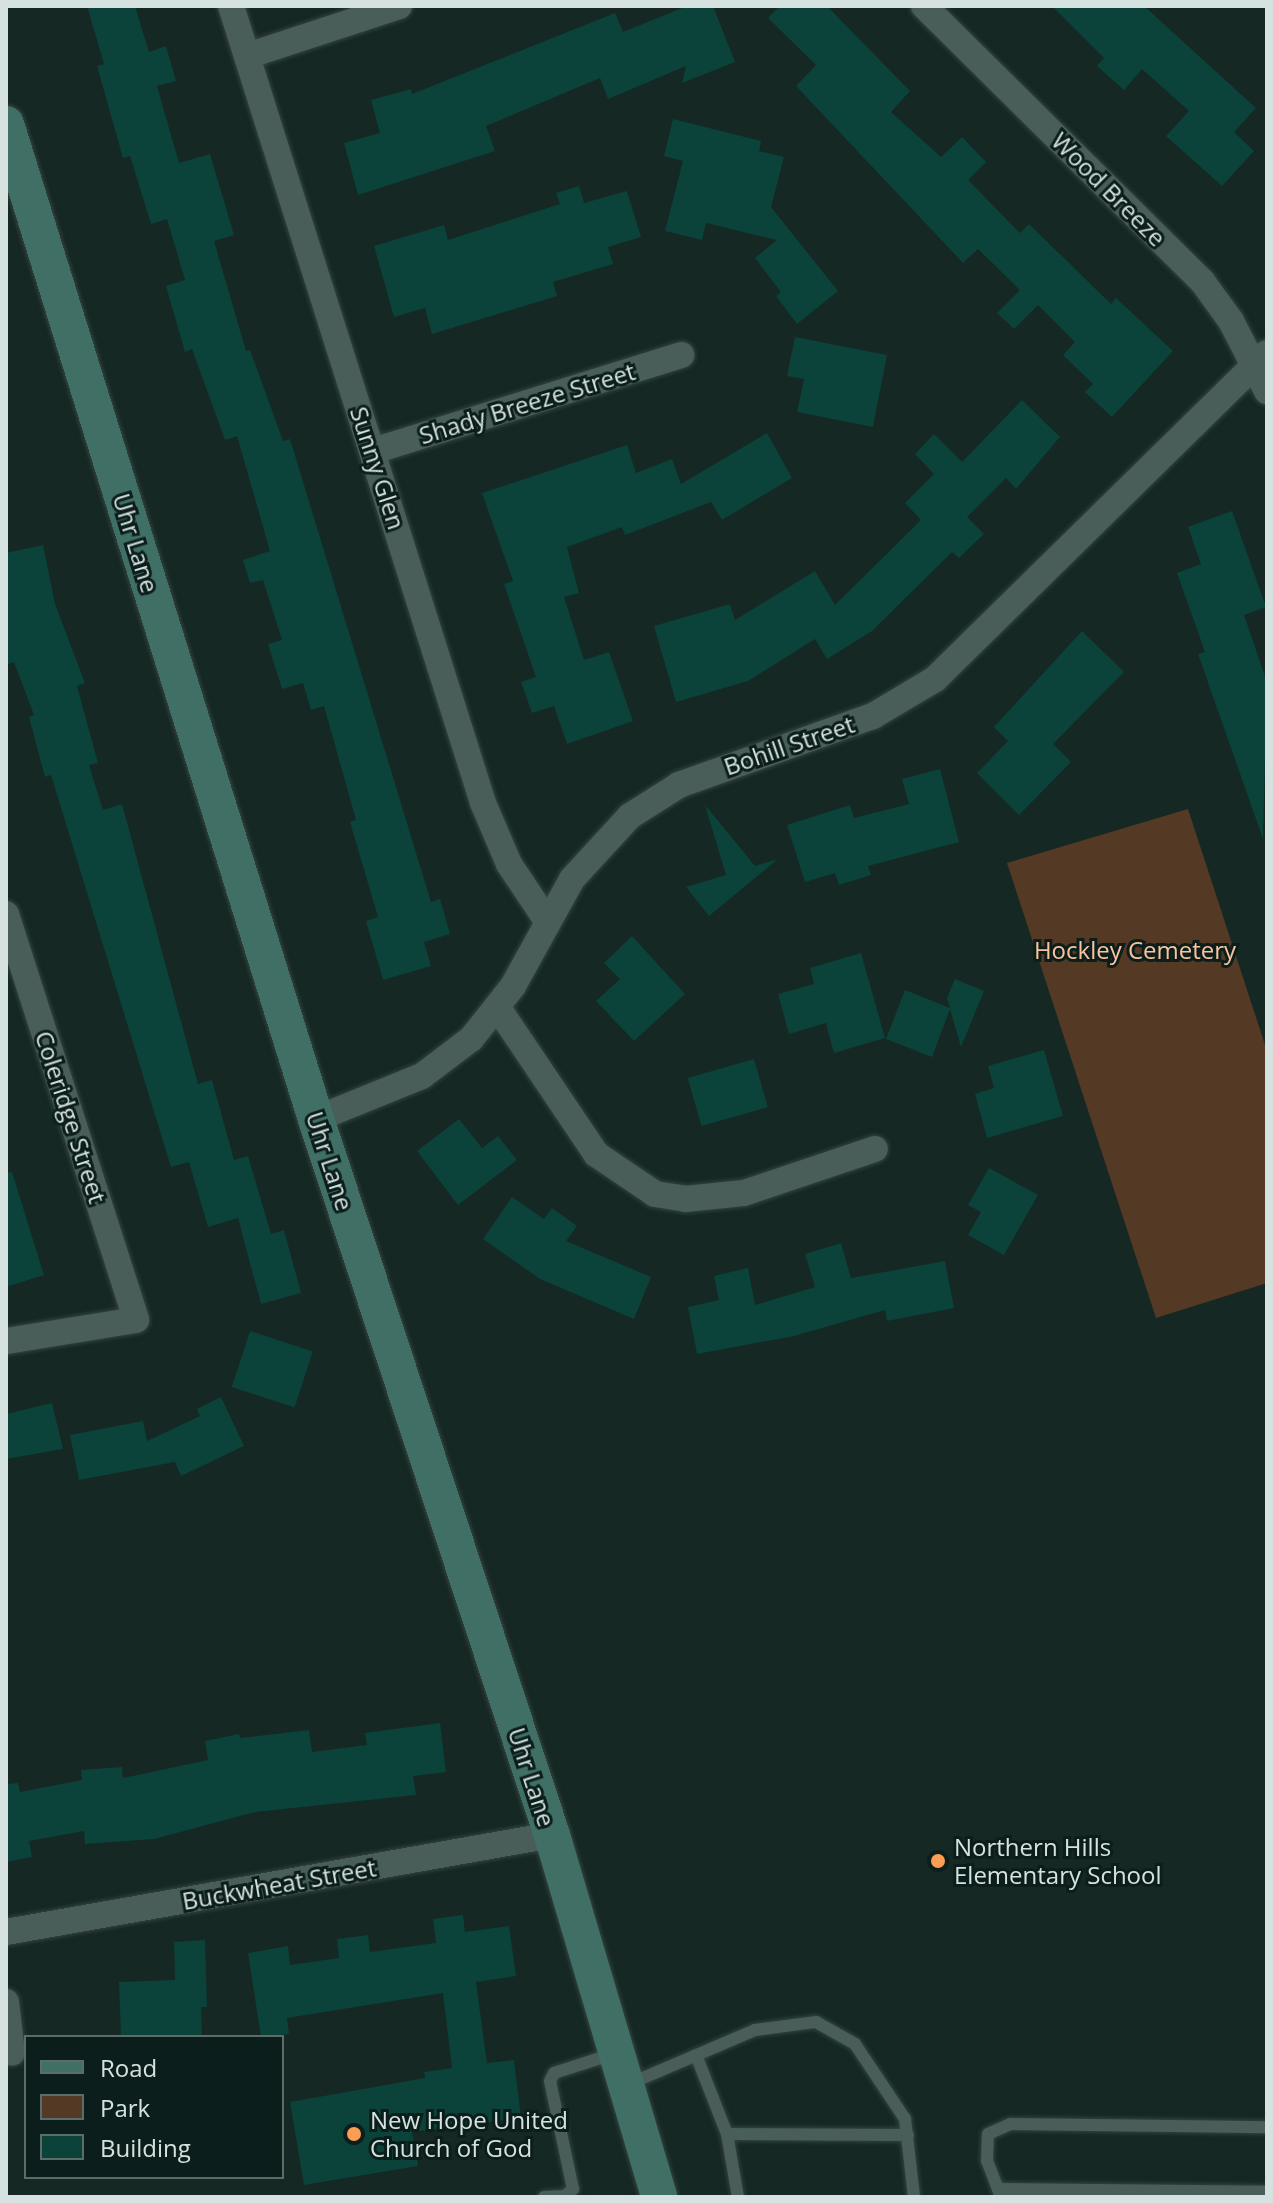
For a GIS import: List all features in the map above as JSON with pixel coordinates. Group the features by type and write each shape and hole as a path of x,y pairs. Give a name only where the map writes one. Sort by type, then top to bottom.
{"street":[{"name":"Sunny Glen","path":"231,6 483,803 509,864 547,921"},
{"path":"247,56 399,6"},
{"name":"Wood Breeze","path":"924,6 1202,281 1261,358 1267,391"},
{"name":"Uhr Lane","path":"6,124 316,1119 552,1835 659,2197"},
{"name":"Shady Breeze Street","path":"373,451 681,355"},
{"name":"Bohill Street","path":"316,1119 422,1076 471,1039 498,1008 572,879 609,834 679,785 873,716 935,679 1261,358"},
{"name":"Coleridge Street","path":"6,914 136,1320 6,1341"},
{"path":"498,1008 596,1154 655,1194 685,1199 744,1193 875,1149"},
{"name":"Buckwheat Street","path":"6,1932 552,1835"},
{"path":"6,2002 12,2053"}],"lane":[{"path":"544,2197 565,2196 573,2189 550,2081 554,2073 621,2069 696,2055 755,2030 816,2022 855,2044 905,2119 914,2197"},
{"path":"696,2055 727,2134 738,2197"},
{"path":"1267,2127 1010,2124 988,2134 987,2161 999,2193 1267,2192"},
{"path":"727,2134 908,2135"}],"green space":[{"name":"Hockley Cemetery","path":"1188,809 1267,1051 1267,1283 1156,1318 1007,863"}],"building":[{"path":"87,6 135,6 149,52 166,46 176,81 157,86 179,163 210,154 234,235 214,241 246,351 250,350 283,441 290,439 431,902 440,899 450,934 424,942 431,966 383,980 366,921 378,917 350,822 356,820 324,706 311,710 303,683 282,689 268,644 282,640 263,580 250,583 243,560 270,551 237,436 225,440 192,349 185,352 166,286 185,280 167,219 151,224 130,156 123,158 97,66 104,64"},
{"path":"687,6 713,6 735,62 682,83 686,66 608,99 600,78 486,126 495,151 358,195 344,143 380,133 371,100 411,89 412,94 615,13 623,32"},
{"path":"780,6 827,6 910,91 891,112 941,157 962,137 986,162 968,180 1020,233 1029,224 1111,304 1116,298 1173,351 1112,417 1085,392 1093,384 1063,355 1075,342 1038,305 1014,329 997,313 1020,290 978,249 963,263 796,86 816,65 768,18"},
{"path":"1052,6 1144,6 1256,108 1234,132 1254,151 1222,186 1166,136 1189,111 1142,69 1124,90 1097,66 1104,58"},
{"path":"673,119 761,141 759,151 784,157 771,207 838,291 797,324 776,296 781,292 755,258 777,240 706,223 702,240 665,231 683,161 664,156"},
{"path":"579,186 584,203 627,191 641,237 608,247 613,264 553,282 557,296 432,334 425,308 394,317 374,246 444,225 448,240 560,204 556,193"},
{"path":"795,337 887,355 873,427 797,412 804,379 787,376"},
{"path":"1022,400 1060,437 1016,489 1006,478 967,517 984,534 959,558 952,552 872,631 827,659 815,639 748,681 676,702 654,626 730,604 735,620 815,571 835,605 921,520 905,503 934,474 915,454 934,434 962,462"},
{"path":"767,433 792,478 722,520 711,502 625,535 622,527 567,547 579,593 564,597 584,660 609,652 633,721 567,744 554,706 532,713 521,682 536,677 504,584 513,581 482,493 627,445 636,473 672,459 681,484"},
{"path":"1232,511 1266,607 1244,615 1267,682 1263,839 1198,654 1205,652 1177,573 1201,564 1188,527"},
{"path":"43,545 55,604 85,683 77,686 98,763 89,765 103,810 122,804 198,1084 212,1080 234,1160 248,1156 271,1234 284,1230 301,1293 261,1304 238,1218 208,1227 189,1162 171,1167 51,775 45,777 29,717 34,715 14,662 6,665 6,553"},
{"path":"1082,631 1124,672 1053,744 1071,762 1019,815 977,773 1008,741 994,727"},
{"path":"940,769 959,842 868,866 871,875 839,885 835,873 805,882 787,825 850,805 854,818 909,804 902,779"},
{"path":"705,805 755,866 778,859 709,916 686,887 726,875"},
{"path":"632,936 685,994 634,1041 596,1001 620,979 604,963"},
{"path":"861,953 885,1038 834,1053 826,1023 789,1034 778,994 814,984 810,968"},
{"path":"955,979 984,991 961,1047 950,1009 932,1057 886,1039 905,990 950,1008 947,998"},
{"path":"1044,1050 1063,1116 987,1138 975,1094 994,1088 988,1066"},
{"path":"754,1059 768,1107 701,1126 688,1078"},
{"path":"459,1119 482,1148 498,1136 517,1160 458,1205 417,1151"},
{"path":"989,1168 1038,1195 1004,1255 968,1235 981,1212 968,1205"},
{"path":"12,1172 44,1275 6,1287 6,1173"},
{"path":"512,1197 544,1219 552,1208 577,1226 566,1241 651,1277 634,1319 540,1279 483,1239"},
{"path":"841,1243 851,1278 945,1261 954,1308 887,1321 885,1310 794,1336 697,1354 688,1307 719,1300 714,1276 748,1268 755,1305 815,1287 805,1254"},
{"path":"250,1331 313,1351 295,1408 232,1387"},
{"path":"221,1397 244,1446 181,1476 175,1462 79,1480 70,1435 143,1421 147,1441 200,1416 197,1409"},
{"path":"52,1403 63,1449 6,1459 6,1414"},
{"path":"440,1723 446,1772 413,1776 416,1795 255,1812 154,1839 85,1844 84,1831 29,1841 32,1857 6,1862 6,1784 18,1783 20,1792 82,1780 81,1770 122,1767 123,1778 208,1760 205,1741 239,1734 240,1738 309,1730 312,1752 367,1745 365,1733"},
{"path":"463,1915 465,1932 509,1926 516,1976 476,1982 487,2063 514,2060 521,2118 412,2132 418,2166 304,2185 290,2102 425,2078 424,2072 452,2068 443,1993 287,2018 289,2034 261,2035 248,1953 288,1946 290,1965 339,1958 337,1939 368,1935 370,1952 436,1943 433,1919"},
{"path":"205,1940 207,2007 201,2007 202,2035 121,2035 119,1982 175,1980 174,1942"}],"place":[{"name":"Northern Hills Elementary School","path":"938,1861"},
{"name":"New Hope United Church of God","path":"354,2134"}]}
